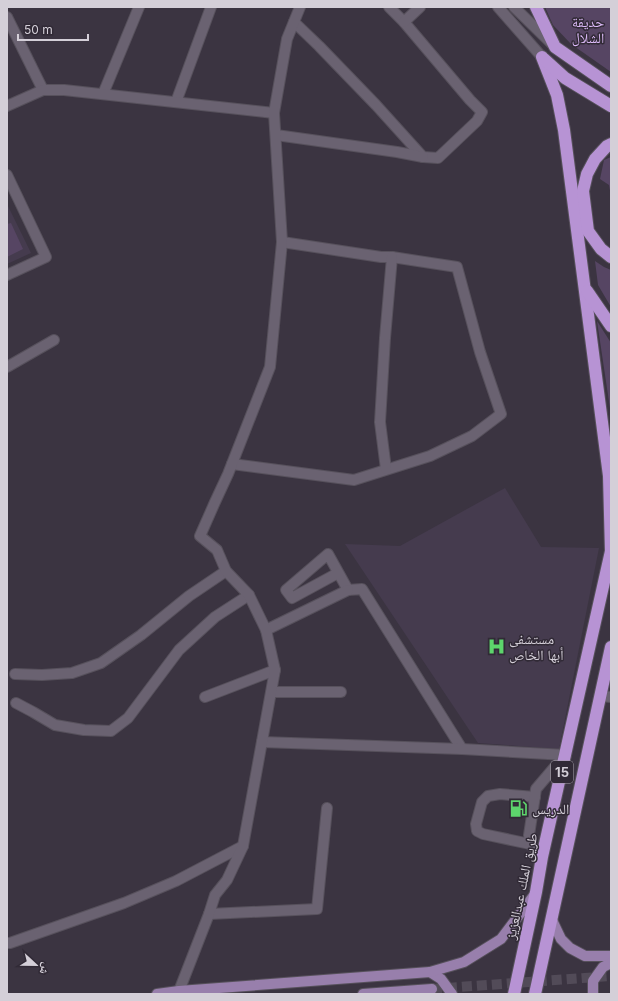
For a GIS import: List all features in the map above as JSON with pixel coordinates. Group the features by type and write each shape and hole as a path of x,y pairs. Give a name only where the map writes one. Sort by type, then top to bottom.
{"highway":[{"path":"536,7 555,47 611,86"},
{"path":"542,57 565,78 611,106"},
{"name":"طريق الملك عبدالعزيز","path":"514,994 542,857 611,552 609,476 564,130 557,95 542,57"},
{"path":"611,144 607,146 595,159 587,174 583,191 588,231 601,249 611,257"},
{"path":"585,288 611,326"},
{"name":"15","path":"534,994 551,918 606,697 611,647"}],"main road":[{"path":"157,994 179,991 430,972 464,962 501,939 536,892"},
{"path":"551,918 561,939 570,948 585,956 611,956"},
{"path":"593,994 593,981 603,967 611,963"},
{"path":"430,972 441,979 452,994"},
{"path":"363,994 432,989"}],"street":[{"path":"102,94 139,7"},
{"path":"176,102 211,7"},
{"path":"179,991 210,914 215,894 227,880 243,846 275,670 266,630 249,595 226,571 217,550 200,536 214,502 228,474 270,367 282,242 274,112 287,39 300,7"},
{"path":"276,135 438,158 477,122 482,112 470,100 404,22 389,7"},
{"path":"404,22 420,7"},
{"path":"498,7 542,57"},
{"path":"514,7 555,47"},
{"path":"7,16 43,90"},
{"path":"294,22 376,105 424,157"},
{"path":"7,106 43,90 64,90 274,112"},
{"path":"7,175 46,257 7,275"},
{"path":"232,464 354,480 430,456 472,436 501,414 480,352 457,267 282,242"},
{"path":"386,470 380,422 392,257"},
{"path":"7,367 54,340"},
{"path":"338,573 292,598 286,590 328,554 348,590"},
{"path":"15,674 42,675 72,673 100,663 141,635 189,596 226,571"},
{"path":"266,630 348,590 362,590 462,749"},
{"path":"16,703 55,725 84,730 111,731 128,718 179,650 215,617 249,595"},
{"path":"206,698 275,670"},
{"path":"272,692 341,692"},
{"path":"262,742 462,749 566,755"},
{"path":"530,844 529,835 536,789 566,755"},
{"path":"535,798 500,794 488,796 482,802 476,824 478,831 483,834 530,844 542,857"},
{"path":"210,914 317,909 327,808"},
{"path":"7,943 131,900 176,881 243,846"}],"shaded area":[{"path":"7,204 31,253 7,264"},
{"name":"مستشفى أبها الخاص","path":"505,488 541,547 599,548 559,749 478,743 345,544 400,546"}],"green space":[{"name":"حديقة الشلال","path":"545,7 611,7 611,72 571,44 553,25"},
{"path":"611,157 611,196 609,185 600,179 604,160"},
{"path":"11,223 23,249 7,257 7,224"},
{"path":"595,261 611,270 611,307 598,285"},
{"path":"597,321 611,343 611,415"}],"tunnel":[{"path":"432,989 611,976"}],"place":[{"name":"مستشفى أبها الخاص","path":"496,646"},
{"name":"الدريس","path":"519,808"}]}
